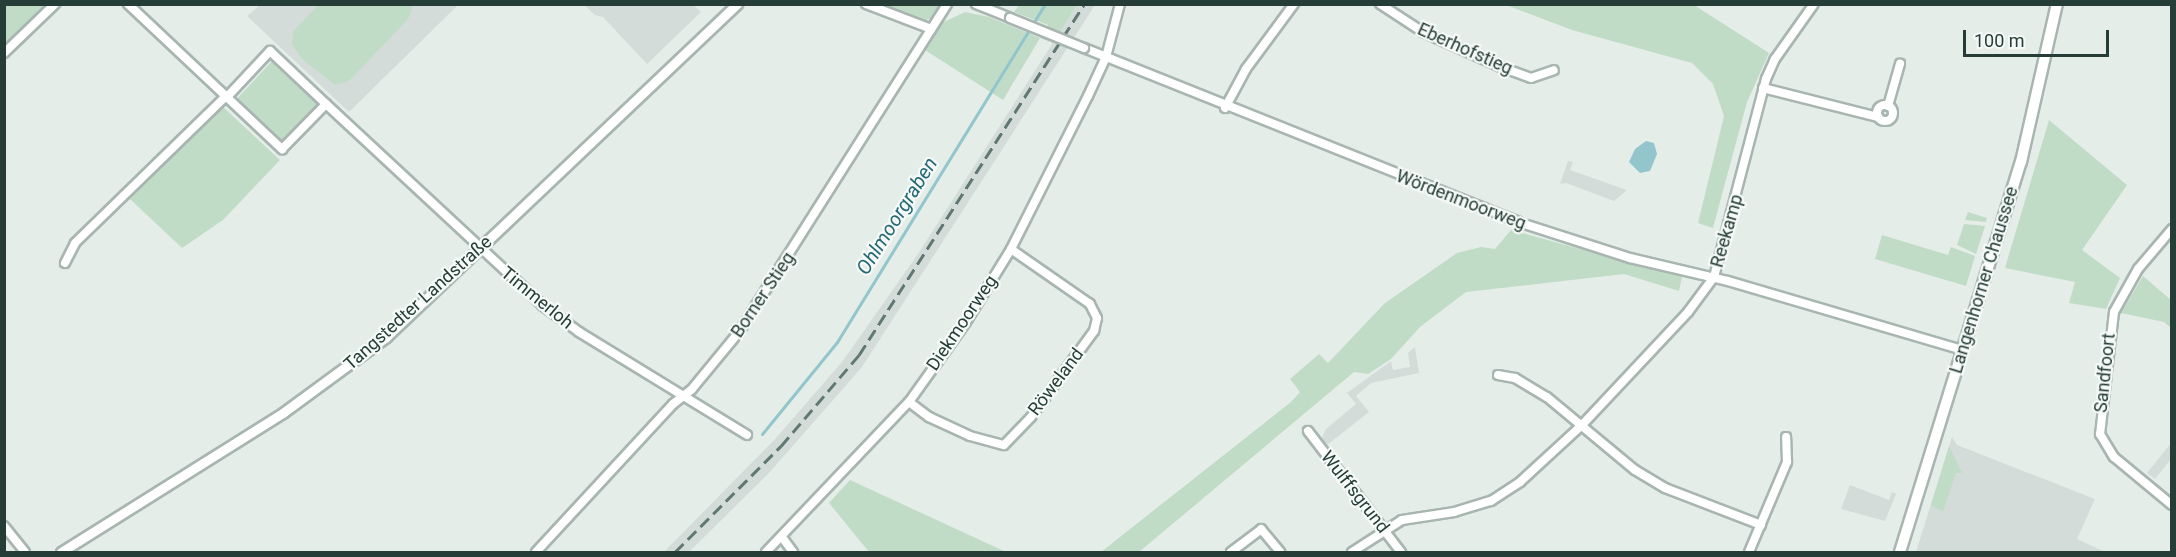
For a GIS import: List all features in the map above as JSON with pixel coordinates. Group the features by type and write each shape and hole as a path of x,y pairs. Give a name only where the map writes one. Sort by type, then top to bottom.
{"main road":[{"name":"Langenhorner Chaussee","path":"1900,552 2021,162 2057,4"}],"street":[{"path":"4,53 56,4"},
{"path":"128,4 282,149 326,104"},
{"name":"Tangstedter Landstraße","path":"61,552 330,382 386,337 737,4"},
{"path":"866,4 931,29"},
{"name":"Borner Stieg","path":"536,552 682,397 739,332 947,4"},
{"name":"Wördenmoorweg","path":"976,4 1224,108 1518,222 1630,258 1714,278 1962,350"},
{"name":"Diekmoorweg","path":"766,552 909,402 1011,249 1106,57 1120,4"},
{"path":"1224,108 1237,83 1294,4"},
{"name":"Eberhofstieg","path":"1380,4 1423,32 1501,67 1531,78 1554,70"},
{"name":"Reekamp","path":"1352,552 1384,528 1402,520 1454,512 1491,501 1534,471 1582,425 1688,312 1714,278 1763,88 1775,59 1814,4"},
{"name":"Timmerloh","path":"65,263 75,243 226,97 270,51 479,249 569,326 747,435"},
{"path":"1888,106 1900,64"},
{"path":"1763,88 1878,117 1884,121 1891,119 1893,112 1888,106"},
{"path":"1878,117 1879,108 1888,106"},
{"name":"Sandfoort","path":"2172,229 2138,270 2114,312 2100,434 2114,457 2172,505"},
{"name":"Röweland","path":"909,402 929,417 970,436 1004,446 1031,417 1094,332 1097,318 1090,304 1011,249"},
{"path":"1498,375 1515,378 1547,397 1635,470 1665,488 1761,525"},
{"name":"Wulffsgrund","path":"1308,431 1401,552"},
{"path":"1749,552 1787,462 1786,437"},
{"path":"4,526 25,552"},
{"path":"1231,552 1261,529 1280,552"},
{"path":"782,537 794,552"}],"shaded area":[{"path":"260,5 458,5 349,112 247,16"},
{"path":"584,5 693,5 701,12 647,64 603,17 595,15"},
{"path":"1077,5 1095,5 862,367 769,473 689,552 664,552 776,438 842,362 918,254"},
{"path":"1568,161 1573,162 1570,170 1627,190 1614,201 1566,183 1560,184"},
{"path":"1415,347 1419,373 1371,383 1356,396 1369,412 1327,445 1321,439 1326,429 1356,404 1347,393 1391,361 1393,370 1410,367 1408,353"},
{"path":"1952,437 1957,445 2095,499 2077,539 2105,552 1916,552"},
{"path":"2171,443 2171,459 2155,479 2147,473"},
{"path":"1850,485 1889,500 1892,492 1896,494 1885,521 1841,509"}],"green space":[{"path":"319,4 412,4 412,8 408,19 349,81 335,85 302,59 292,44 293,32"},
{"path":"5,5 46,5 5,47"},
{"path":"873,5 941,5 932,18 922,21"},
{"path":"1019,5 1077,5 1053,43 1040,38 1048,25 1014,12"},
{"path":"1506,5 1694,5 1769,53 1747,102 1713,228 1698,223 1724,116 1713,84 1692,63 1572,30"},
{"path":"965,12 989,17 1040,38 1003,100 925,50 942,23"},
{"path":"273,60 320,104 282,145 235,101"},
{"path":"222,106 280,160 223,220 182,248 130,199"},
{"path":"2049,120 2127,185 2082,250 2120,278 2106,309 2069,303 2075,282 2005,268"},
{"path":"1968,212 1987,218 1986,222 1965,220"},
{"path":"1964,224 1985,226 1976,254 1957,245"},
{"path":"1511,230 1682,277 1679,291 1624,274 1466,292 1420,327 1391,359 1368,374 1354,372 1139,552 1101,552 1291,402 1300,392 1290,379 1319,354 1328,363 1385,303 1457,253 1481,247 1495,249"},
{"path":"1882,235 1948,255 1951,247 1975,256 1966,286 1875,259"},
{"path":"2143,276 2171,300 2171,328 2164,322 2121,313"},
{"path":"1949,446 1962,473 1956,473 1943,512 1931,505"},
{"path":"850,480 1006,552 869,552 829,503"}],"water":[{"path":"1646,141 1654,143 1657,154 1650,171 1640,173 1629,162 1635,149"}],"waterway":[{"name":"Ohlmoorgraben","path":"762,434 837,342 1045,4"}],"railway":[{"path":"675,552 781,446 859,355 1084,4"}]}
